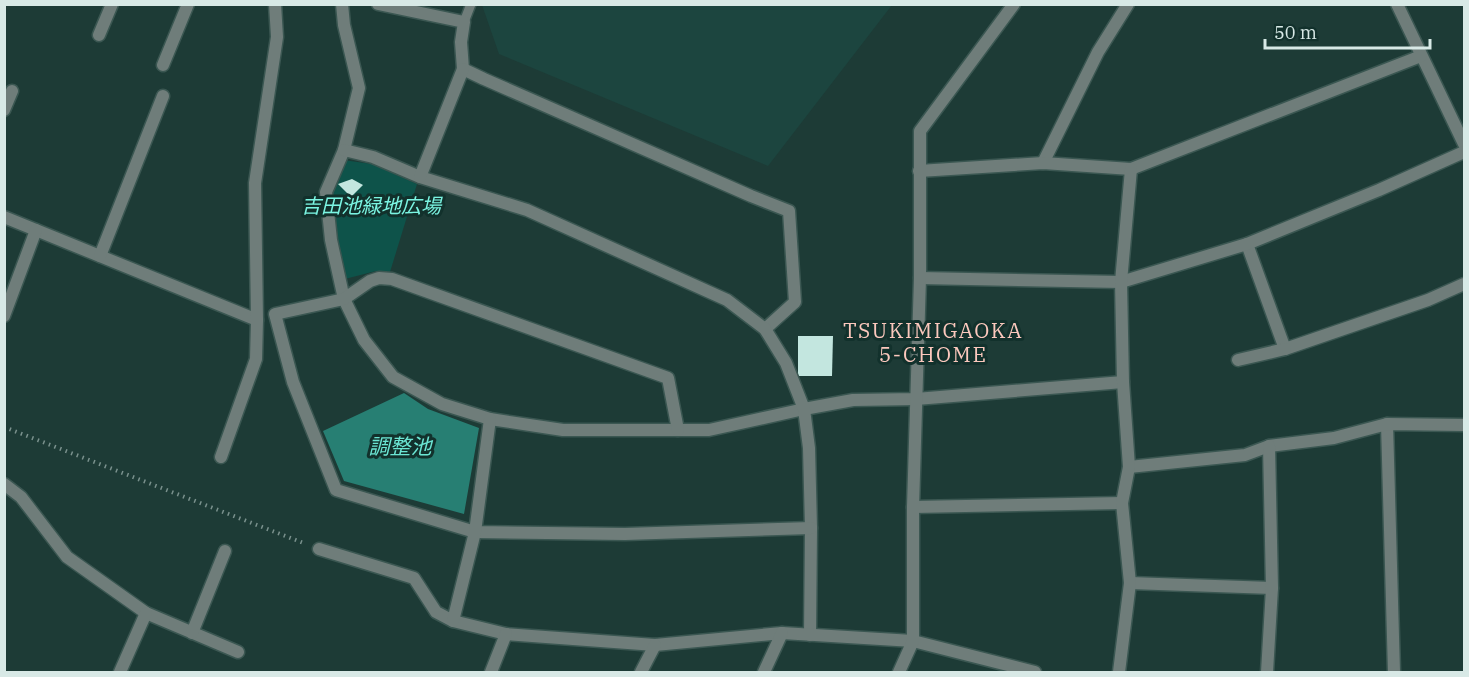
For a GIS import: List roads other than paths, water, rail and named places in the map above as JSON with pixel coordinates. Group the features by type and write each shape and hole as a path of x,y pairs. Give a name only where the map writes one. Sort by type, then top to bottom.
{"street":[{"path":"99,35 112,4"},
{"path":"164,65 188,4"},
{"path":"221,457 256,359 255,183 277,37 275,4"},
{"path":"342,4 344,25 359,88 344,150 326,192 332,240 344,299 364,340 393,376 442,404 490,419 562,430 709,430 853,400 916,399 1123,382"},
{"path":"378,4 464,22 461,42 464,69 420,177"},
{"path":"899,672 913,641 913,507 920,278 920,131 1014,4"},
{"path":"1043,163 1098,52 1128,4"},
{"path":"1397,4 1464,144"},
{"path":"919,171 1043,163 1131,169 1421,56"},
{"path":"464,69 789,211 795,302 765,329"},
{"path":"4,110 12,91"},
{"path":"100,256 163,96"},
{"path":"344,150 373,157 420,177 527,210 727,300 765,329 786,363 804,409 809,448 810,634"},
{"path":"920,278 1121,282 1247,244 1379,190 1464,152"},
{"path":"1119,672 1130,583 1122,503 1129,467 1123,382 1121,282 1131,169"},
{"path":"4,217 257,320"},
{"path":"4,316 36,230"},
{"path":"1247,244 1285,349"},
{"path":"678,430 668,378 392,279 379,278 370,281 344,299 276,314 293,382 336,490 475,532 625,534 811,528"},
{"path":"1238,360 1285,349 1428,300 1464,285"},
{"path":"453,621 475,532 490,419"},
{"path":"1129,467 1245,456 1269,446 1334,438 1387,424 1464,424"},
{"path":"1387,424 1394,672"},
{"path":"1268,672 1272,588 1269,446"},
{"path":"4,484 21,497 67,556 146,613 238,652"},
{"path":"913,507 1122,503"},
{"path":"319,549 414,578 436,612 453,621 506,634 655,645 782,633 913,641 1031,672"},
{"path":"192,633 225,551"},
{"path":"1130,583 1272,588"},
{"path":"120,672 146,613"},
{"path":"764,672 782,633"},
{"path":"491,672 506,634"},
{"path":"641,672 655,645"}],"lane":[{"path":"464,22 471,4"}],"water":[{"name":"調整池","path":"404,393 428,409 479,428 464,514 344,481 323,431"}],"district":[{"name":"TSUKIMIGAOKA 5-CHOME","path":"933,343"}],"park label":[{"name":"吉田池緑地広場","path":"371,206"}]}
